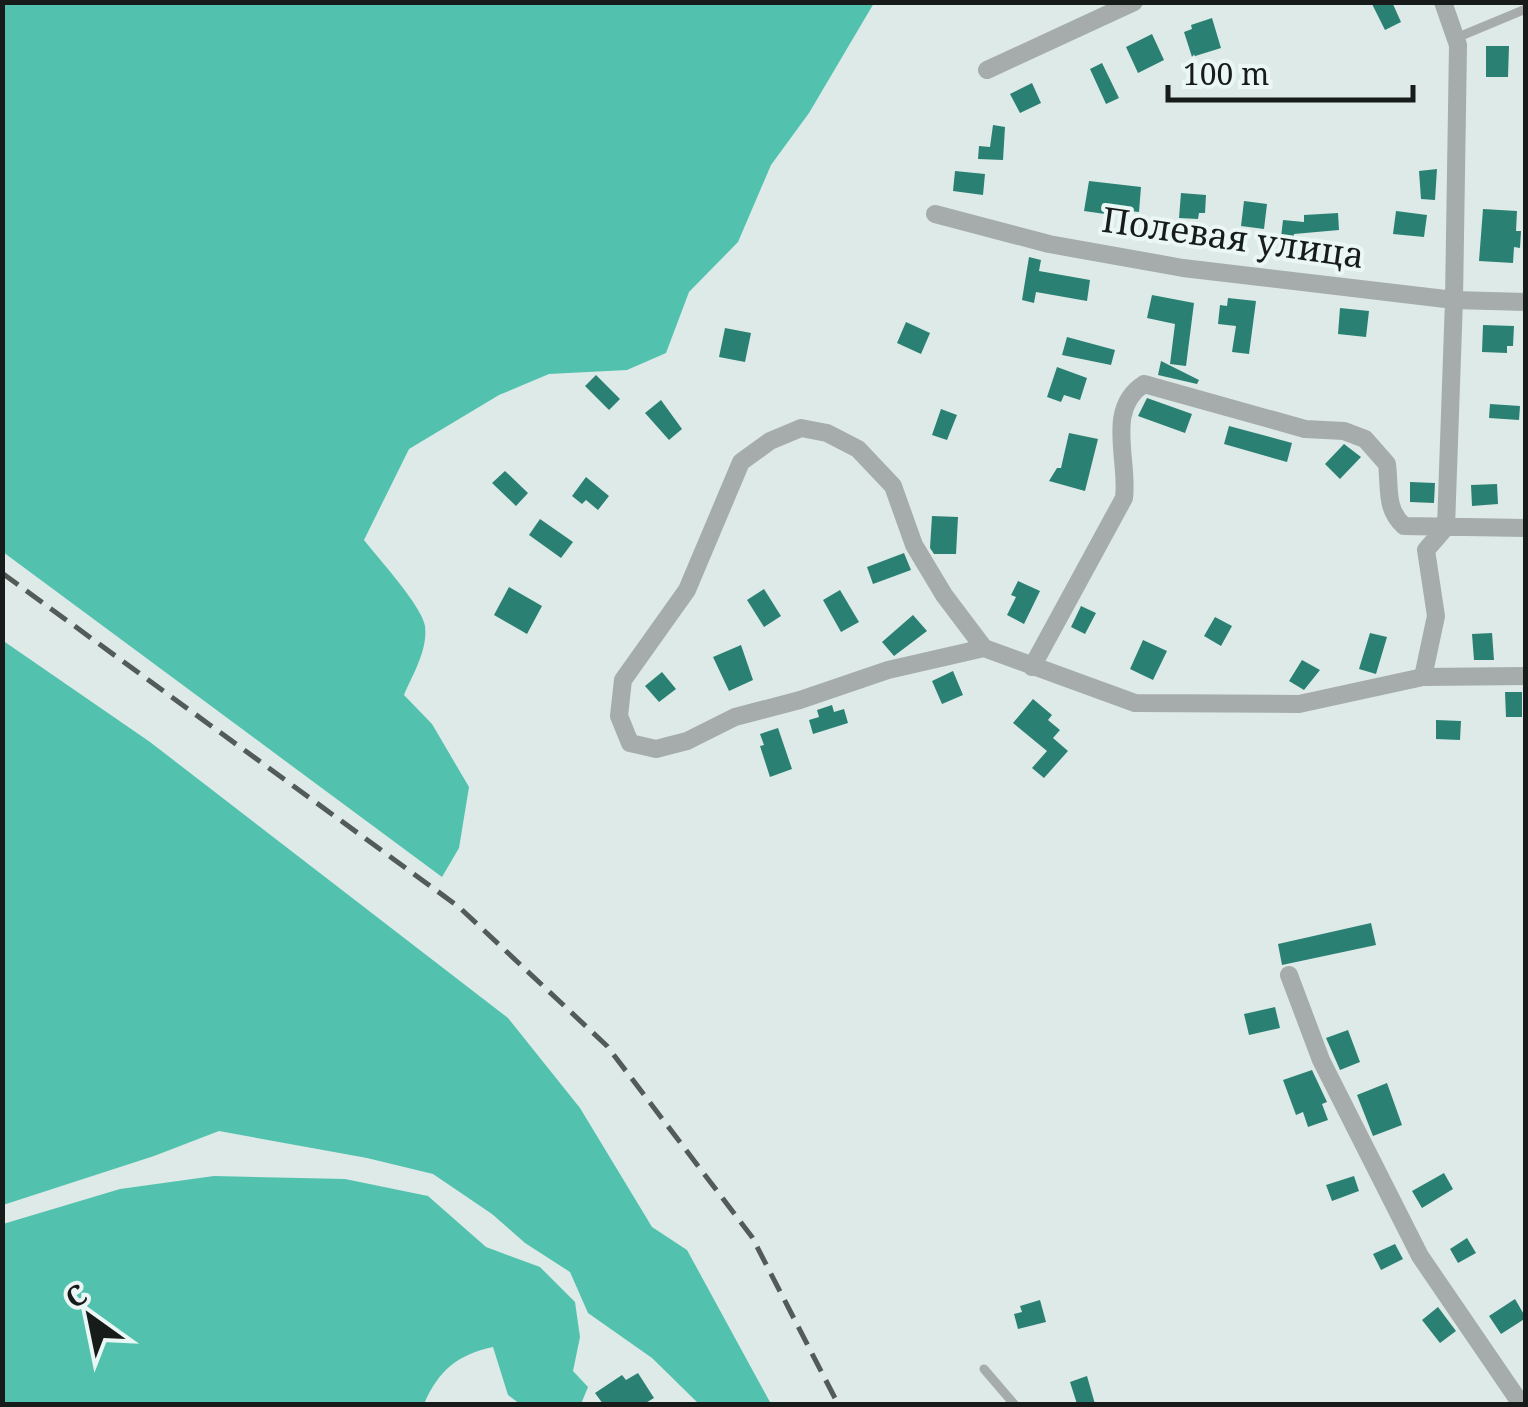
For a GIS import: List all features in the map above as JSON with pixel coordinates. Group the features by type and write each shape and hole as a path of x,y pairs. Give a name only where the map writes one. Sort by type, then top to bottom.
{"street":[{"path":"986,70 1134,2"},
{"path":"1423,678 1436,616 1426,550 1446,526 1454,300 1456,38 1444,2"},
{"name":"Полевая улица","path":"935,214 1050,244 1182,268 1454,300 1526,302"},
{"path":"1032,667 1124,498 1127,478 1121,416 1132,391 1144,384 1305,429 1344,431 1364,439 1388,464 1388,501 1394,517 1404,526 1526,528"},
{"path":"984,648 888,670 800,700 734,717 687,741 656,749 630,742 618,716 623,680 688,590 740,462 770,441 801,428 826,433 858,449 893,486 914,546 984,648 1136,703 1298,704 1423,678 1526,676"},
{"path":"1290,975 1321,1060 1420,1256 1521,1404"}],"lane":[{"path":"1456,38 1526,9"},
{"path":"1513,16 1526,18"},
{"path":"984,1369 1014,1404"}],"green space":[{"path":"3,2 874,3 809,113 771,165 738,242 689,292 666,353 627,370 549,374 499,395 409,449 364,540 408,595 425,626 422,653 404,695 432,724 469,787 459,848 442,877 3,552"},
{"path":"2,640 150,742 508,1018 580,1108 652,1227 687,1250 771,1404 699,1404 652,1358 588,1313 570,1272 433,1174 219,1131 3,1205"},
{"path":"214,1176 345,1179 428,1196 486,1247 540,1267 575,1302 580,1337 573,1371 588,1387 581,1404 520,1404 508,1395 493,1347 469,1354 451,1366 424,1404 3,1404 3,1224 120,1189"}],"building":[{"path":"1371,2 1392,2 1401,22 1385,30"},
{"path":"1212,18 1221,48 1192,57 1184,32 1192,29 1191,25"},
{"path":"1152,34 1164,60 1138,73 1126,47"},
{"path":"1486,46 1509,46 1508,77 1486,77"},
{"path":"1102,63 1119,98 1106,104 1090,69"},
{"path":"1032,83 1041,103 1020,113 1010,94"},
{"path":"993,125 1005,127 1003,160 978,159 979,146 990,147"},
{"path":"1437,169 1435,200 1421,199 1419,171"},
{"path":"955,171 985,174 983,195 953,191"},
{"path":"1089,181 1141,187 1139,212 1113,209 1112,215 1084,211"},
{"path":"1181,193 1206,195 1205,213 1199,213 1198,219 1179,218"},
{"path":"1244,201 1267,204 1264,229 1241,226"},
{"path":"1483,209 1517,211 1520,248 1514,247 1513,263 1479,261"},
{"path":"1396,211 1427,215 1424,237 1393,234"},
{"path":"1338,213 1339,230 1294,234 1293,247 1280,246 1283,220 1304,222 1304,215"},
{"path":"1029,257 1041,260 1039,271 1090,280 1087,301 1036,292 1034,303 1022,300"},
{"path":"1152,295 1194,303 1186,366 1170,364 1175,324 1147,318"},
{"path":"1228,298 1256,301 1249,354 1232,352 1236,326 1218,324 1220,305 1227,306"},
{"path":"1340,308 1369,311 1366,337 1338,334"},
{"path":"906,322 930,333 921,354 897,343"},
{"path":"1483,325 1514,326 1513,346 1507,346 1507,353 1482,352"},
{"path":"725,328 751,333 745,362 719,357"},
{"path":"1067,337 1115,350 1111,365 1062,355"},
{"path":"1161,361 1199,380 1197,384 1158,375"},
{"path":"1057,367 1087,378 1080,400 1064,395 1061,402 1047,397"},
{"path":"596,375 620,399 609,410 585,386"},
{"path":"1147,398 1192,414 1185,433 1138,416"},
{"path":"661,400 682,429 669,440 645,413"},
{"path":"1490,404 1520,406 1519,420 1489,418"},
{"path":"941,409 957,415 947,440 932,435"},
{"path":"1229,426 1292,443 1287,462 1224,444"},
{"path":"1069,433 1098,439 1085,491 1049,481 1061,468"},
{"path":"1344,444 1361,457 1340,479 1325,464"},
{"path":"505,471 528,493 516,506 492,483"},
{"path":"586,477 609,496 598,510 586,500 582,504 572,496"},
{"path":"1410,482 1435,483 1434,503 1410,502"},
{"path":"1497,484 1498,504 1472,506 1471,485"},
{"path":"932,516 958,517 956,554 934,554 930,548"},
{"path":"540,519 573,542 561,558 529,535"},
{"path":"904,553 911,570 873,584 867,567"},
{"path":"1018,581 1040,591 1024,624 1007,615 1016,597 1011,595"},
{"path":"509,587 542,606 527,634 494,615"},
{"path":"764,589 781,616 764,627 747,600"},
{"path":"840,590 859,622 841,632 823,600"},
{"path":"1081,606 1096,613 1085,634 1071,627"},
{"path":"913,615 927,631 894,656 882,642"},
{"path":"1215,617 1232,626 1221,646 1204,636"},
{"path":"1370,633 1387,637 1376,674 1359,669"},
{"path":"1492,633 1494,660 1474,660 1472,634"},
{"path":"1143,640 1167,651 1153,680 1130,669"},
{"path":"741,645 753,680 729,691 713,657"},
{"path":"1302,660 1320,670 1304,690 1289,681"},
{"path":"953,671 963,695 942,704 932,681"},
{"path":"662,672 676,689 659,702 645,686"},
{"path":"1505,692 1522,692 1522,717 1506,717"},
{"path":"1033,699 1052,715 1048,720 1060,730 1053,738 1068,751 1044,778 1032,768 1047,751 1013,723"},
{"path":"832,705 834,712 844,709 848,723 813,734 809,720 819,717 817,710"},
{"path":"1436,720 1461,721 1460,740 1436,739"},
{"path":"778,728 792,769 770,777 760,734"},
{"path":"1371,923 1376,945 1282,965 1278,944"},
{"path":"1275,1007 1280,1028 1249,1035 1244,1014"},
{"path":"1348,1030 1360,1062 1340,1070 1326,1038"},
{"path":"1312,1070 1327,1102 1322,1104 1328,1120 1308,1127 1303,1112 1296,1115 1283,1080"},
{"path":"1387,1083 1402,1125 1373,1136 1357,1095"},
{"path":"1444,1173 1453,1189 1422,1208 1412,1191"},
{"path":"1354,1176 1359,1191 1332,1201 1326,1185"},
{"path":"1467,1238 1476,1253 1458,1263 1450,1249"},
{"path":"1395,1244 1403,1259 1381,1270 1373,1254"},
{"path":"1515,1299 1526,1318 1501,1334 1489,1316"},
{"path":"1040,1300 1046,1322 1018,1329 1014,1314 1022,1312 1020,1306"},
{"path":"1438,1307 1456,1331 1440,1343 1422,1320"},
{"path":"638,1373 654,1398 644,1404 603,1404 595,1393 622,1375 626,1380"},
{"path":"1087,1376 1095,1404 1077,1404 1070,1382"}],"railway":[{"path":"2,573 459,907 607,1046 752,1237 838,1404"}]}
